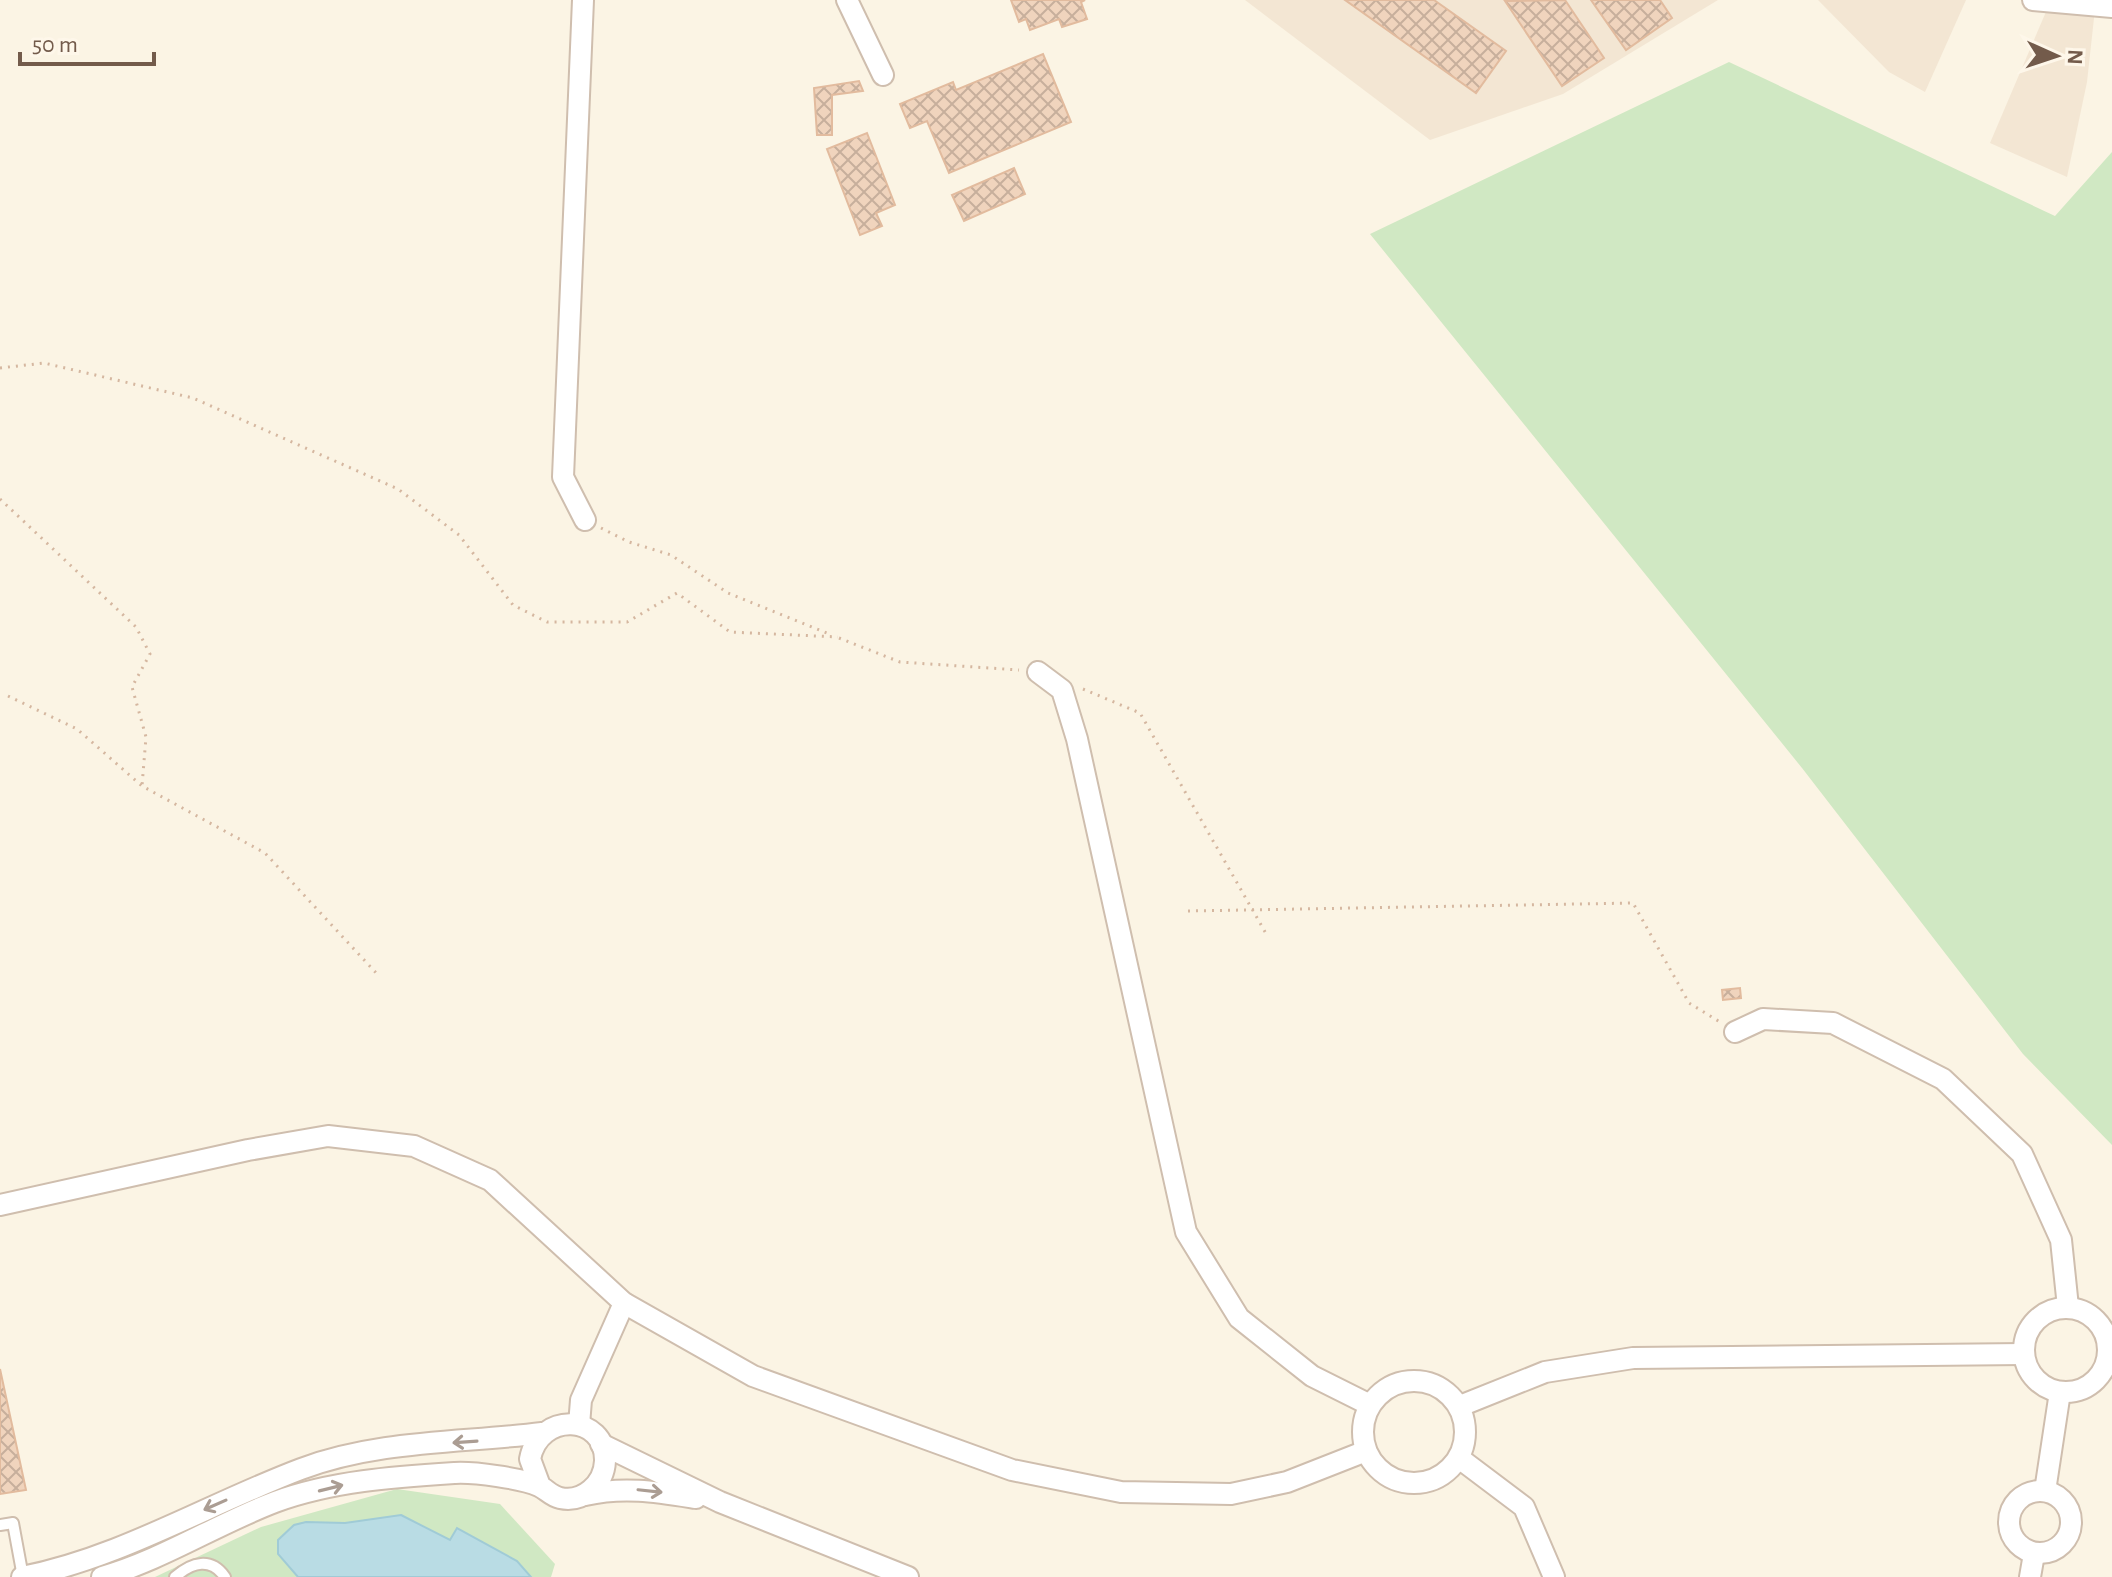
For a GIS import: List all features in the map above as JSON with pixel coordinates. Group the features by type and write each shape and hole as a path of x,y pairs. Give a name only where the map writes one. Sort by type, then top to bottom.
{"street":[{"path":"583,0 563,477 585,520"},
{"path":"847,0 883,75"},
{"path":"2033,0 2112,7"},
{"path":"1038,672 1062,690 1077,739 1186,1232 1239,1318 1312,1376 1370,1405"},
{"path":"1735,1032 1763,1019 1833,1023 1943,1079 2022,1154 2061,1240 2068,1307"},
{"path":"0,1205 248,1150 328,1136 414,1146 490,1180 624,1303 753,1376 1012,1470 1121,1492 1231,1494 1287,1482 1366,1451"},
{"path":"579,1425 581,1400 624,1303"},
{"path":"2068,1307 2084,1311 2098,1321 2110,1352 2104,1369 2093,1383 2077,1391 2060,1392 2035,1379 2024,1354 2026,1336 2035,1320 2050,1310 2068,1307"},
{"path":"1460,1406 1545,1372 1633,1358 2024,1354"},
{"path":"1418,1379 1442,1387 1460,1406 1466,1434 1459,1458 1433,1480 1412,1484 1391,1478 1376,1467 1366,1451 1363,1429 1370,1405 1380,1393 1399,1382 1418,1379"},
{"path":"2045,1491 2060,1392"},
{"path":"22,1577 67,1568 304,1468 388,1446 542,1433 555,1426 579,1425 601,1444 720,1502 908,1577"},
{"path":"540,1486 530,1459 542,1433"},
{"path":"580,1497 589,1492 602,1475 605,1454 601,1444"},
{"path":"1459,1458 1524,1507 1554,1577"},
{"path":"102,1577 277,1502 374,1478 465,1472 540,1486 558,1498 580,1497 607,1490 645,1489 720,1502"},
{"path":"2045,1491 2060,1497 2070,1511 2072,1528 2065,1543 2051,1553 2034,1554 2019,1546 2010,1533 2009,1517 2016,1502 2029,1493 2045,1491"},
{"path":"2030,1577 2034,1554"}],"lane":[{"path":"0,1525 13,1523 22,1577"},
{"path":"175,1577 201,1562 212,1564 225,1577"}],"path":[{"path":"0,368 44,363 193,398 398,489 459,535 513,605 547,622 627,622 677,593 730,632 838,637"},
{"path":"0,499 136,627 150,654 132,687 146,737 142,786"},
{"path":"585,520 629,542 671,555 728,593 900,662 1038,672"},
{"path":"1062,690 1079,687 1140,713 1268,937"},
{"path":"8,696 77,729 142,786 265,853 378,975"},
{"path":"1188,911 1633,903 1689,1003 1735,1032"}],"shaded area":[{"path":"1245,0 1718,0 1563,94 1430,140"},
{"path":"1818,0 1966,0 1925,92 1889,72"},
{"path":"2051,0 2096,0 2087,82 2067,177 1990,143"}],"green space":[{"path":"1729,62 2055,216 2112,152 2112,1145 2023,1054 1802,768 1370,234"},
{"path":"397,1489 500,1504 555,1564 551,1577 155,1577 261,1527"}],"water":[{"path":"401,1515 450,1540 457,1528 517,1561 531,1577 298,1577 278,1554 278,1540 294,1525 306,1522 345,1523"}],"building":[{"path":"1011,0 1085,0 1081,2 1087,19 1062,27 1059,19 1030,30 1026,19 1019,22"},
{"path":"1345,0 1434,0 1506,51 1476,93"},
{"path":"1565,0 1604,58 1562,86 1505,1"},
{"path":"1591,0 1660,0 1672,18 1626,50"},
{"path":"1043,54 1071,122 949,173 927,121 910,128 900,104 953,82 956,90"},
{"path":"859,81 863,91 832,95 832,135 817,135 814,88"},
{"path":"867,133 895,205 876,213 882,226 860,235 827,149"},
{"path":"1014,168 1025,194 964,221 952,195"},
{"path":"1740,988 1741,998 1723,1000 1722,990"},
{"path":"0,1369 26,1490 0,1494"}]}
